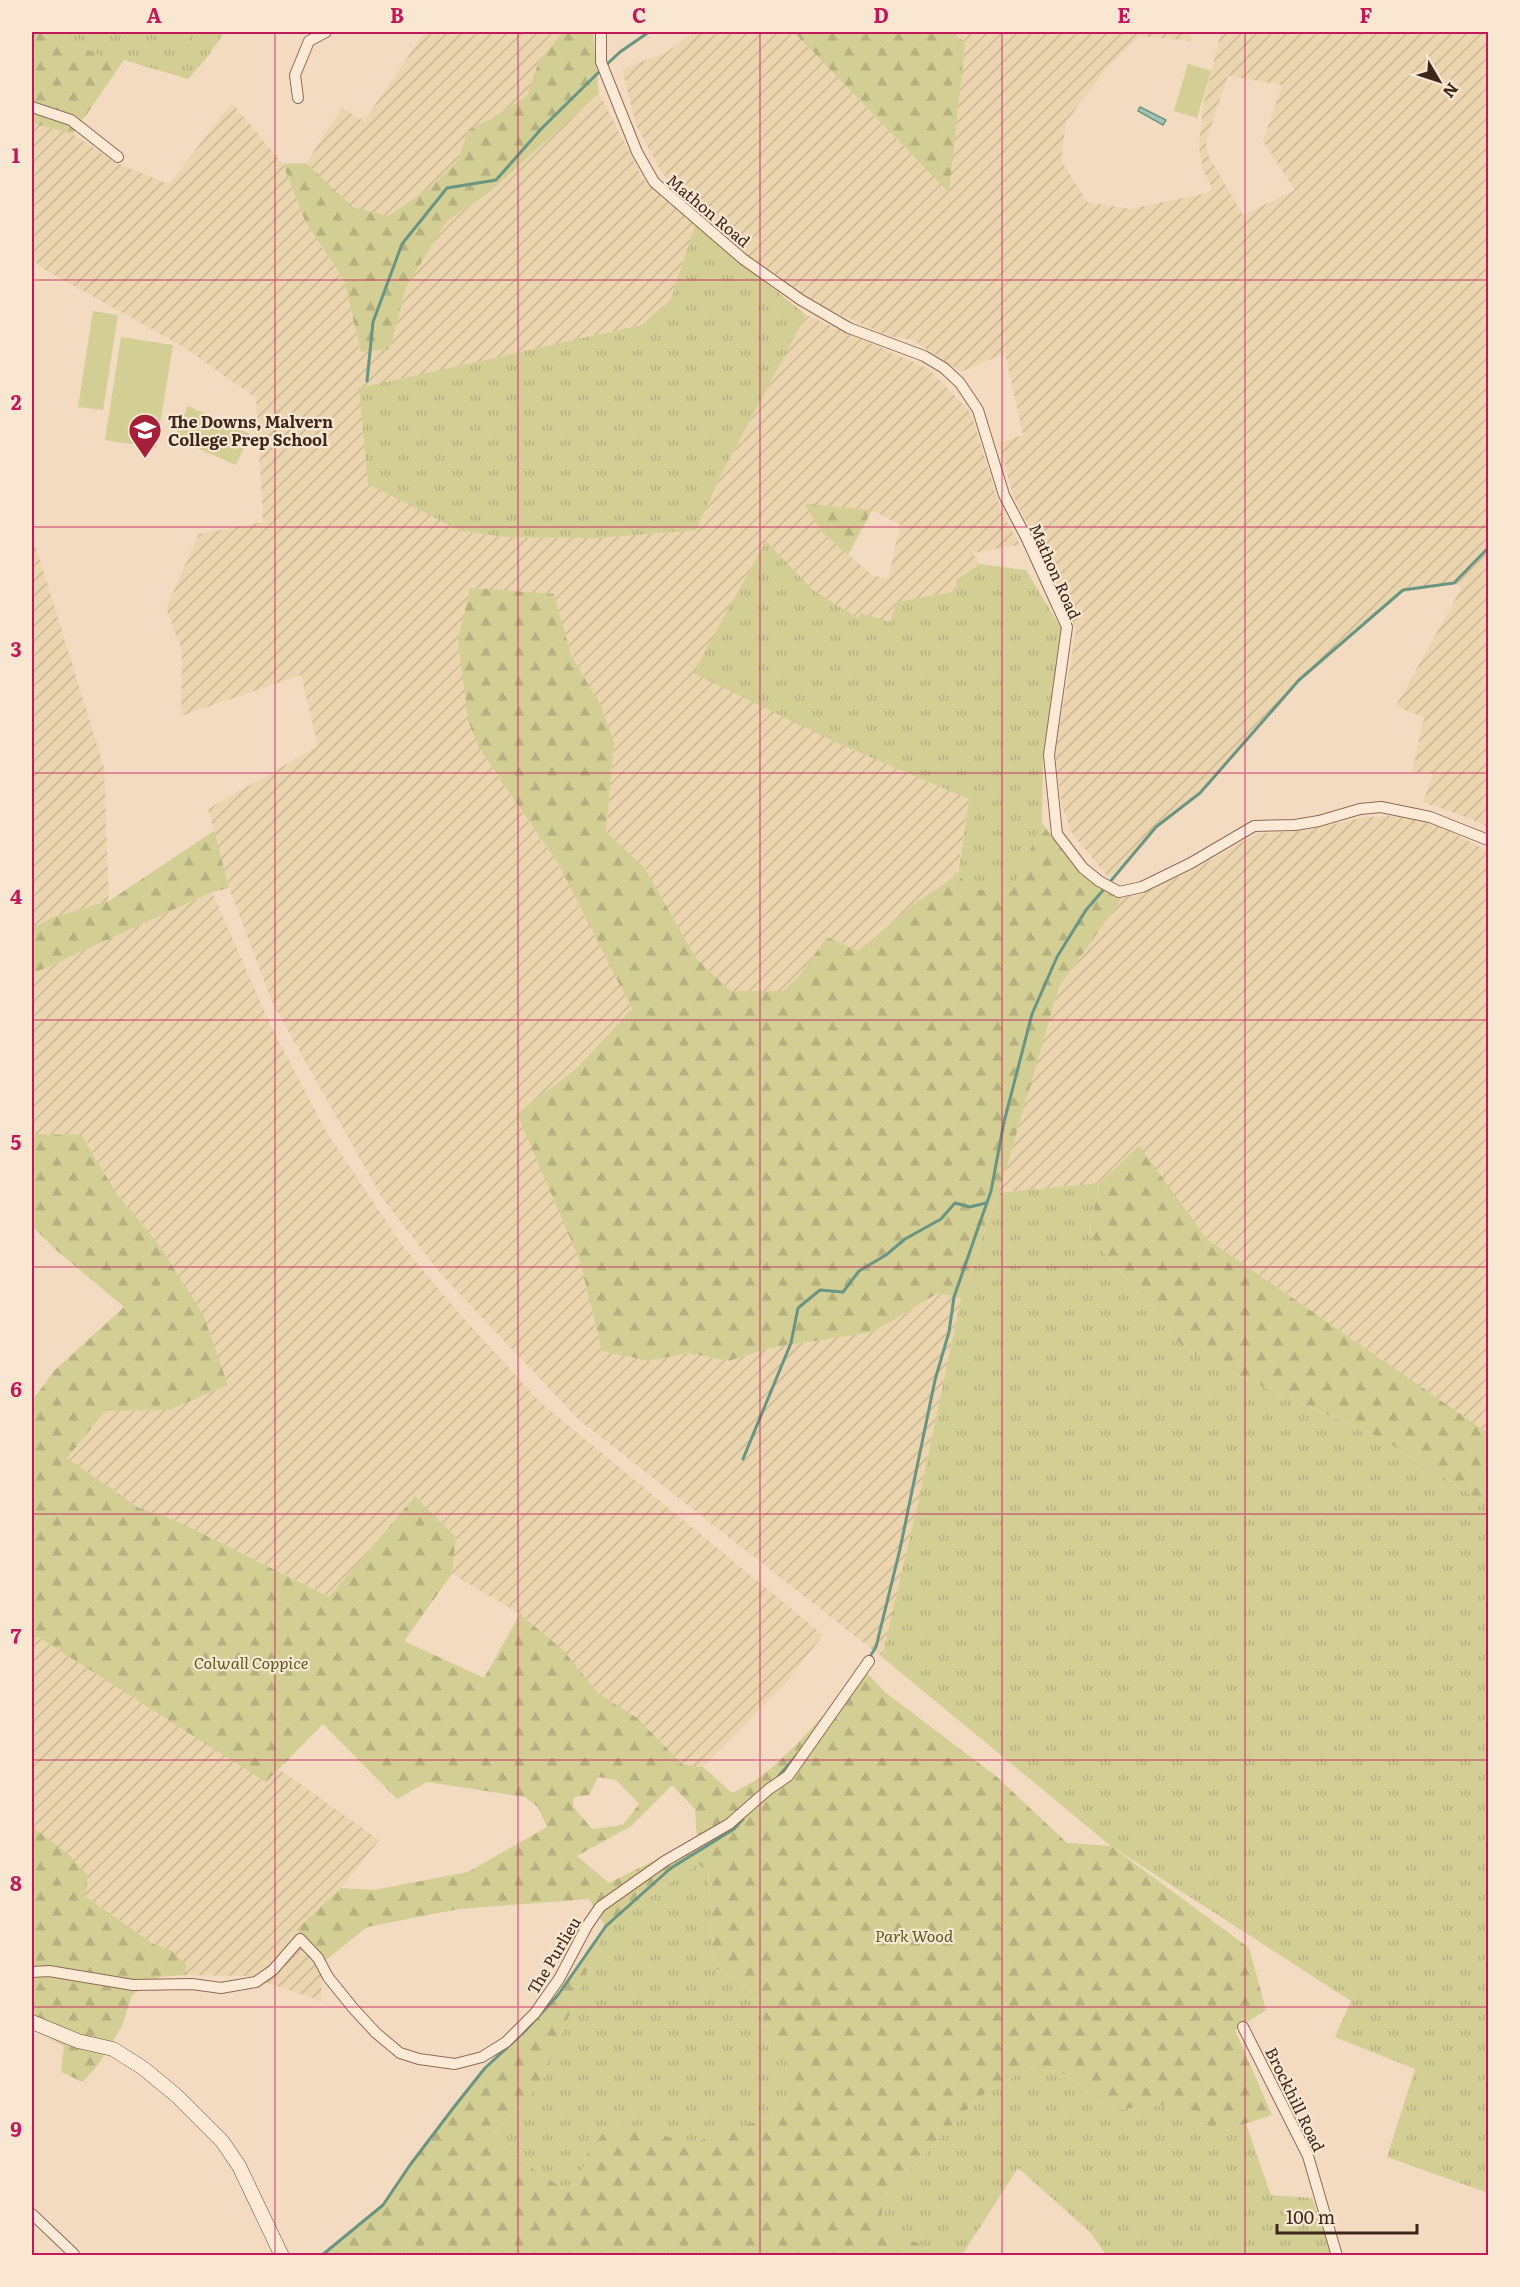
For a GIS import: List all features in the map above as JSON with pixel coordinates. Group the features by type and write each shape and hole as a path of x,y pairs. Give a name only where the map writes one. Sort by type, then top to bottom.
{"main road":[{"path":"32,2022 78,2041 113,2049 143,2068 177,2096 222,2141 239,2166 282,2256"}],"street":[{"path":"298,98 295,75 309,41 326,32"},
{"name":"Mathon Road","path":"601,32 601,62 637,152 654,182 743,259 810,305 859,332 924,356 938,364 960,383 978,410 1004,495 1067,627 1049,754 1058,834 1083,868 1099,881 1119,892 1142,886 1181,868 1254,826 1295,825 1319,821 1360,809 1381,807 1430,817 1488,840"},
{"path":"32,107 71,120 118,157"},
{"name":"The Purlieu","path":"32,1972 49,1971 133,1985 192,1984 222,1988 256,1982 273,1970 300,1940 318,1958 328,1977 353,2008 400,2054 455,2064 482,2057 506,2042 535,2013 559,1979 587,1926 600,1907 665,1861 729,1824 769,1789 788,1776 869,1661"},
{"name":"Brockhill Road","path":"1243,2027 1308,2156 1337,2256"},
{"path":"32,2214 74,2254"}],"shaded area":[{"path":"425,32 563,32 539,61 527,96 468,130 458,160 432,186 388,216 353,207 306,163 342,108 364,121"},
{"path":"694,32 794,32 948,192 965,42 950,32 1192,32 1190,41 1140,36 1105,70 1066,122 1061,160 1087,202 1130,209 1207,193 1212,188 1203,170 1199,147 1203,106 1221,32 1488,32 1488,827 1423,802 1433,773 1412,772 1424,718 1396,706 1462,587 1453,583 1403,590 1299,680 1200,793 1156,827 1109,878 1073,835 1062,807 1055,752 1076,631 1066,603 1013,495 999,443 1023,435 1005,353 961,372 913,340 888,336 813,302 745,254 662,173 636,125 622,69 667,52","holes":["1228,76 1282,85 1263,141 1295,190 1243,215 1208,155 1206,141"]},
{"path":"599,93 643,179 695,225 671,299 642,325 360,388 461,531 505,537 599,538 696,530 720,477 806,315 929,369 971,413 1001,511 1020,545 973,553 980,564 956,580 957,591 897,602 890,623 862,613 858,618 814,591 766,541 839,744 969,799 957,874 913,905 858,951 827,937 799,976 783,991 730,991 695,957 645,868 606,832 614,743 601,706 571,655 554,594 479,748 559,865 632,1009 577,1068 518,1114 580,1261 602,1351 649,1361 688,1353 729,1361 769,1348 873,1332 938,1293 961,1298 920,1494 882,1657 579,1420 440,1273 381,1196 273,1004 229,888 208,809 318,746 301,675 181,716 182,651 166,608 199,534 263,522 256,398 182,346 42,268 32,259 32,123 73,134 114,162 169,184 232,103 283,164 305,221 344,280 361,352 390,349 406,287 447,221 491,191","holes":["806,505 872,510 900,525 888,579 872,575 821,531"]},
{"path":"1140,107 1166,120 1163,125 1138,111"},
{"path":"34,541 104,767 109,901 54,917 32,928 32,542"},
{"path":"1392,816 1430,821 1488,851 1488,1433 1207,1239 1139,1147 1099,1183 998,1193 1059,987 1123,897 1184,875 1256,834 1306,830 1366,817"},
{"path":"212,892 271,1026 327,1133 402,1245 456,1310 541,1403 823,1635 786,1683 703,1767 683,1765 637,1718 598,1693 563,1650 520,1614 452,1574 456,1538 414,1496 330,1597 175,1520 139,1508 67,1458 105,1411 169,1410 228,1385 203,1314 157,1242 116,1193 83,1135 32,1134 32,974"},
{"path":"38,1637 266,1781 279,1769 379,1840 341,1888 297,1930 326,1960 321,2001 247,1976 186,1975 186,1964 171,1950 153,1944 85,1896 32,1827 32,1642"}],"green space":[{"path":"32,32 53,32 104,58 124,60 73,134 32,123"},
{"path":"53,32 225,32 188,79 124,60 104,58"},
{"path":"160,32 194,32 184,47"},
{"path":"563,32 593,32 599,93 491,191 447,221 406,287 390,349 361,352 344,280 305,221 283,164 306,163 353,207 388,216 432,186 458,160 468,130 527,96 539,61"},
{"path":"794,32 950,32 965,42 949,193"},
{"path":"1188,64 1211,71 1197,118 1174,111"},
{"path":"695,225 806,315 720,477 696,530 599,538 505,537 461,531 368,484 359,388 642,325 671,299"},
{"path":"93,311 118,315 103,410 78,407"},
{"path":"121,337 173,345 156,448 105,440"},
{"path":"188,406 250,434 236,465 174,438"},
{"path":"805,504 872,510 848,555 821,531"},
{"path":"766,541 814,591 858,618 861,613 890,622 897,602 957,591 956,580 980,564 1026,570 1062,630 1043,762 1042,823 1013,891 971,889 958,874 969,799 839,744 693,673"},
{"path":"470,588 554,594 571,655 601,706 614,743 606,832 645,868 695,957 730,991 783,991 799,976 827,937 858,951 913,905 958,874 971,889 1012,891 1042,823 1086,878 1097,886 1123,897 1059,987 1006,1169 961,1298 938,1293 873,1332 769,1348 729,1361 688,1353 649,1361 602,1351 580,1261 517,1114 577,1068 632,1009 559,865 479,748 468,720 458,640"},
{"path":"214,831 229,888 212,892 32,974 32,928 54,917 109,901"},
{"path":"32,1134 82,1135 116,1193 157,1242 203,1314 228,1385 169,1410 105,1411 67,1458 139,1508 175,1520 329,1597 415,1496 456,1538 452,1574 404,1641 484,1678 520,1614 563,1650 598,1693 637,1718 683,1765 703,1767 732,1793 750,1784 786,1755 819,1720 862,1668 885,1692 997,1777 1067,1843 1111,1846 1249,1948 1266,2010 1235,2030 1272,2115 1209,2136 1189,2103 1110,2110 1060,2071 1028,2068 978,2098 882,2200 882,2223 891,2238 917,2242 932,2255 321,2255 383,2205 410,2165 485,2068 525,2031 558,1995 605,1926 589,1899 459,1909 367,1927 326,1960 309,1940 296,1930 341,1888 374,1890 468,1872 547,1827 538,1807 525,1797 427,1782 397,1799 323,1724 266,1782 38,1637 32,1642 32,1401 54,1371 124,1307 55,1249 32,1226","holes":["598,1777 616,1780 639,1804 623,1825 592,1829 573,1806 574,1797 589,1795","672,1785 695,1809 697,1839 609,1883 577,1856 631,1826","698,1864 708,1871 714,1967 750,1991 782,2056 799,2084 771,2117 692,2143 623,2125 607,2128 586,2156 580,2184 561,2187 490,2136 541,2084 606,1926"]},
{"path":"1139,1146 1207,1239 1488,1433 1488,1505 1379,1437 1223,1369 1183,1347 1089,1234 1099,1183"},
{"path":"1099,1183 1089,1234 1183,1347 1223,1369 1379,1437 1488,1505 1488,2193 1387,2157 1415,2069 1335,2037 1351,2001 1111,1846 882,1657 920,1494 961,1298 998,1193"},
{"path":"32,1827 68,1854 88,1876 85,1896 153,1944 171,1950 186,1964 186,1975 159,1977 132,1995 122,2026 98,2065 83,2082 61,2072 64,2046 32,2029"},
{"path":"698,1864 708,1871 714,1967 750,1991 782,2056 800,2083 771,2117 692,2144 623,2125 586,2156 580,2184 561,2187 490,2136 541,2084 606,1926"},
{"path":"1028,2068 1060,2071 1110,2110 1189,2103 1209,2136 1246,2124 1271,2195 1312,2198 1332,2255 1106,2255 1090,2232 1018,2168 962,2255 932,2255 917,2242 891,2238 882,2223 882,2200 978,2098"}],"waterway":[{"path":"605,66 620,52 649,32"},
{"path":"367,381 373,322 402,244 447,188 496,180 542,128 601,70"},
{"path":"1109,883 1156,827 1200,793 1299,680 1403,590 1454,583 1488,548"},
{"path":"869,1658 876,1647 900,1549 935,1380 949,1332 954,1297 991,1191 1004,1122 1032,1014 1057,957 1086,910 1105,888"},
{"path":"743,1459 791,1343 798,1308 820,1290 843,1292 859,1271 886,1255 905,1239 941,1219 955,1203 970,1207 986,1203"},
{"path":"778,1777 797,1755"},
{"path":"321,2256 383,2205 410,2165 485,2068 525,2031 558,1995 606,1926 671,1868 734,1829 743,1819"}],"place":[{"name":"The Downs, Malvern College Prep School","path":"145,459"}],"park label":[{"name":"Colwall Coppice","path":"251,1662"},
{"name":"Park Wood","path":"914,1935"}]}
